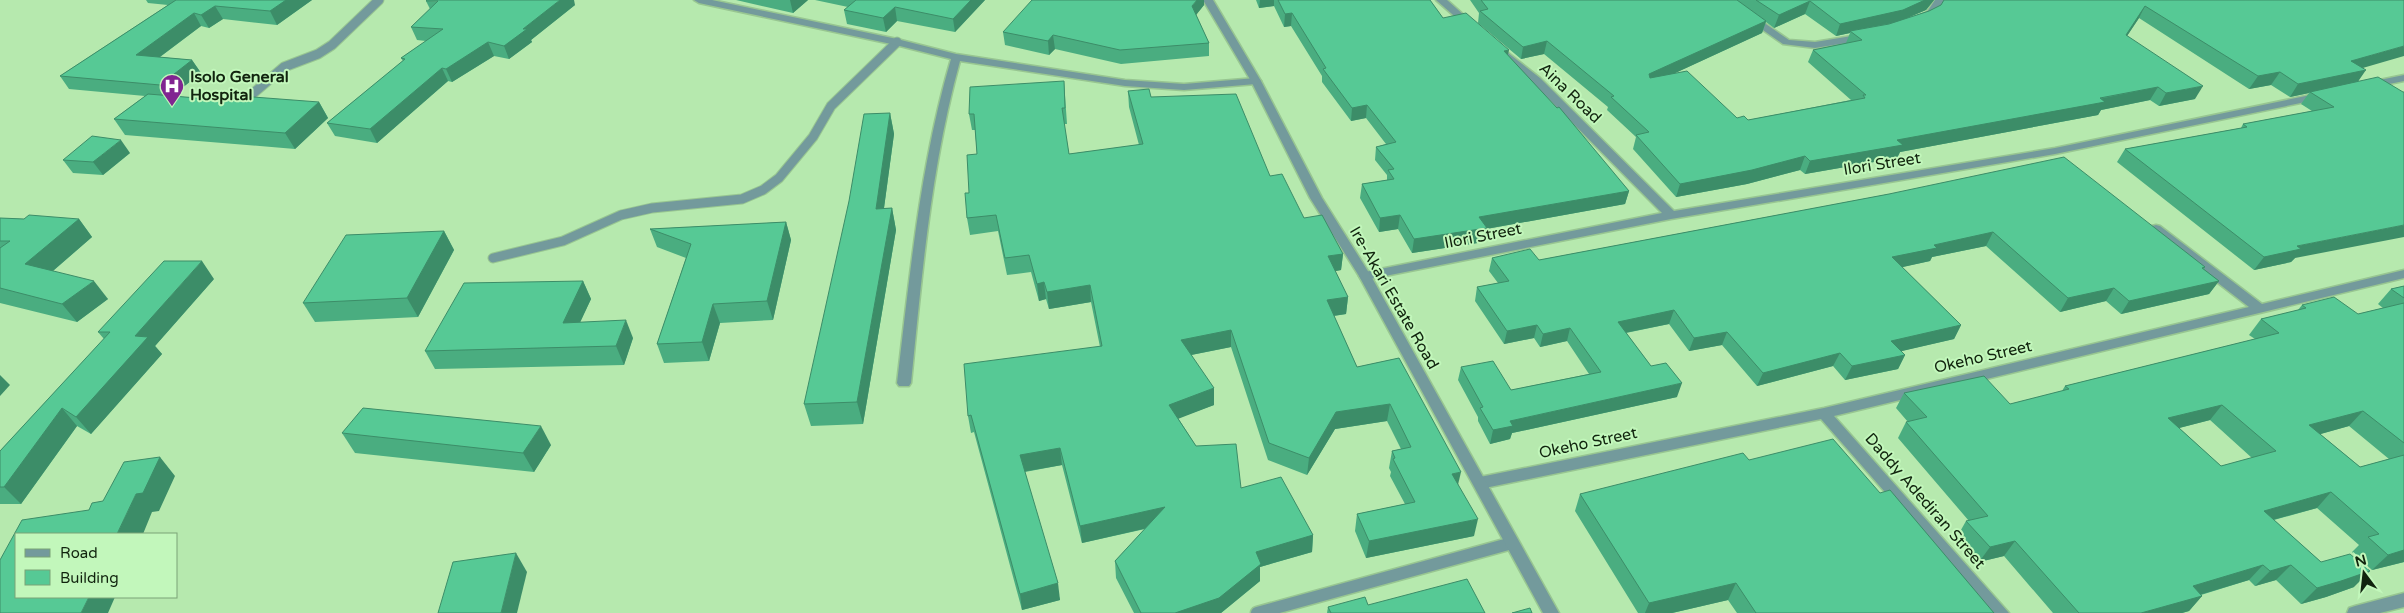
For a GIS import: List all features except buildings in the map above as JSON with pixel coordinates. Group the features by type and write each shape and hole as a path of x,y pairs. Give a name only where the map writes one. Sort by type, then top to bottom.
{"street":[{"path":"699,0 897,42 956,57 1144,85 1200,86 1256,81"},
{"name":"Ire-Akari Estate Road","path":"1208,0 1256,81 1316,198 1364,276 1551,613"},
{"path":"1440,0 1477,31"},
{"path":"1725,0 1786,42 1793,44 1836,42 1878,33"},
{"path":"1909,23 1930,14 1940,0"},
{"name":"Aina Road","path":"1492,43 1536,80 1671,215"},
{"path":"904,383 923,210 937,134 956,57"},
{"path":"2356,88 2404,78"},
{"name":"Ilori Street","path":"1364,276 1671,215 2055,152 2336,92"},
{"path":"2055,152 2070,164"},
{"path":"2150,224 2260,309"},
{"name":"Okeho Street","path":"1480,483 1824,413 2404,274"},
{"name":"Daddy Adediran Street","path":"1824,413 2000,613"},
{"path":"2356,613 2404,600"}],"lane":[{"path":"250,96 284,67 318,54 332,45 379,0"},
{"path":"493,258 563,241 621,215 652,208 742,199 762,190 779,178 813,137 831,106 897,42"},
{"path":"1257,613 1512,543"}],"place":[{"name":"Isolo General Hospital","path":"172,107"}]}
